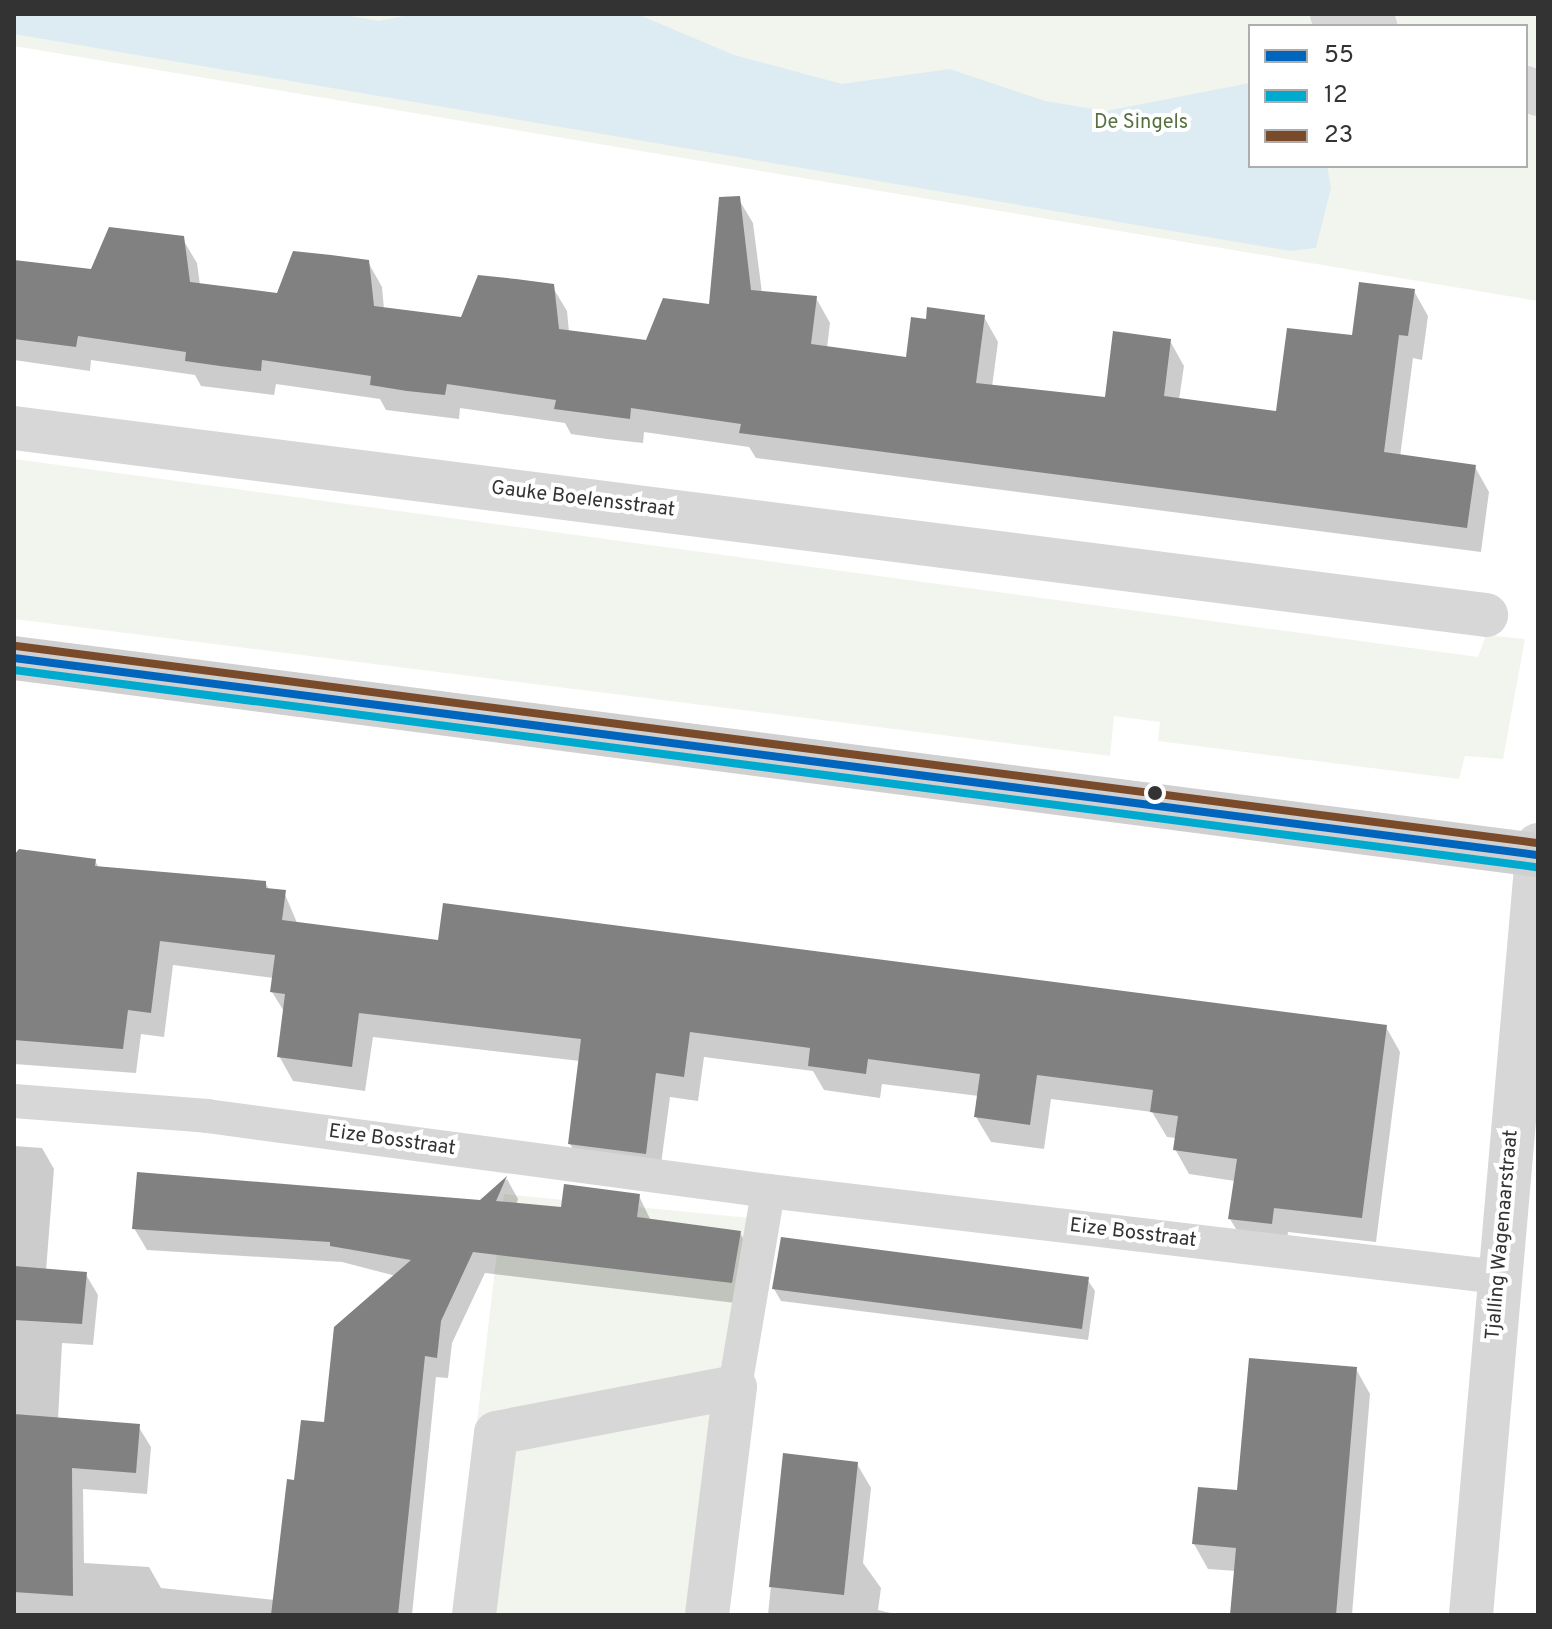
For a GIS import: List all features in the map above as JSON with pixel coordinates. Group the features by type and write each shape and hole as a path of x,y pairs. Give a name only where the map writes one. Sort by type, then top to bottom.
{"main road":[{"path":"14,658 1538,852"}],"street":[{"path":"1332,14 1368,24"},
{"name":"Gauke Boelensstraat","path":"14,428 1486,615"},
{"name":"Tjalling Wagenaarstraat","path":"1471,1615 1538,852"},
{"path":"474,1615 496,1433 735,1387 707,1615"}],"lane":[{"name":"Eize Bosstraat","path":"14,1101 207,1116 768,1191 1499,1277"},
{"path":"735,1387 768,1191"}],"green space":[{"name":"De Singels","path":"14,14 1538,14 1538,301 14,46"},
{"path":"14,459 1478,657 1486,635 1525,639 1503,759 1465,756 1459,779 1158,741 1160,722 1114,716 1110,756 14,619"},
{"path":"504,1194 750,1218 699,1615 454,1615"}],"shaded area":[{"path":"14,14 338,14 379,21 414,14 637,14 734,55 842,84 950,69 1045,101 1106,111 1248,83 1248,168 1327,168 1331,188 1316,248 1290,251 14,34"}],"building":[{"path":"740,196 751,290 817,296 811,344 906,357 911,317 926,319 927,307 985,315 976,383 1105,397 1113,331 1171,339 1164,396 1276,411 1287,328 1352,335 1359,282 1415,289 1408,336 1399,335 1384,452 1476,465 1467,528 739,433 741,424 631,408 630,419 554,409 556,400 447,384 445,395 370,385 371,376 262,360 261,371 220,366 185,361 186,352 78,336 76,347 14,339 14,260 91,269 109,227 184,236 190,282 277,293 293,251 331,255 369,260 374,306 461,317 478,275 516,279 554,284 559,329 646,340 663,298 709,304 719,197"},
{"path":"19,849 96,859 95,866 266,881 266,888 286,890 282,920 438,940 443,903 1387,1025 1362,1218 1274,1208 1272,1224 1228,1219 1237,1159 1173,1150 1178,1116 1150,1112 1153,1090 1037,1075 1030,1125 974,1117 980,1074 868,1059 866,1074 808,1066 810,1048 690,1032 684,1077 656,1073 646,1154 568,1144 581,1039 359,1013 352,1067 277,1057 285,994 270,992 275,955 160,941 151,1013 128,1010 123,1049 14,1040 14,855"},
{"path":"137,1172 480,1200 507,1176 496,1201 561,1207 564,1184 640,1194 637,1217 741,1231 732,1283 473,1252 441,1321 437,1358 425,1356 398,1615 271,1615 287,1479 294,1480 301,1420 324,1422 334,1327 411,1260 330,1246 330,1242 132,1229"},
{"path":"781,1237 1089,1277 1082,1329 772,1289"},
{"path":"14,1266 87,1272 82,1324 14,1320"},
{"path":"1249,1358 1357,1367 1336,1615 1230,1615 1236,1548 1192,1544 1198,1487 1237,1490"},
{"path":"14,1414 140,1424 136,1473 72,1468 73,1596 14,1592"},
{"path":"783,1453 858,1462 844,1595 769,1587"}],"transit line":[{"name":"23","path":"16,646 1538,843"},
{"name":"55","path":"14,658 1538,855"},
{"name":"12","path":"14,670 1536,867"}]}
